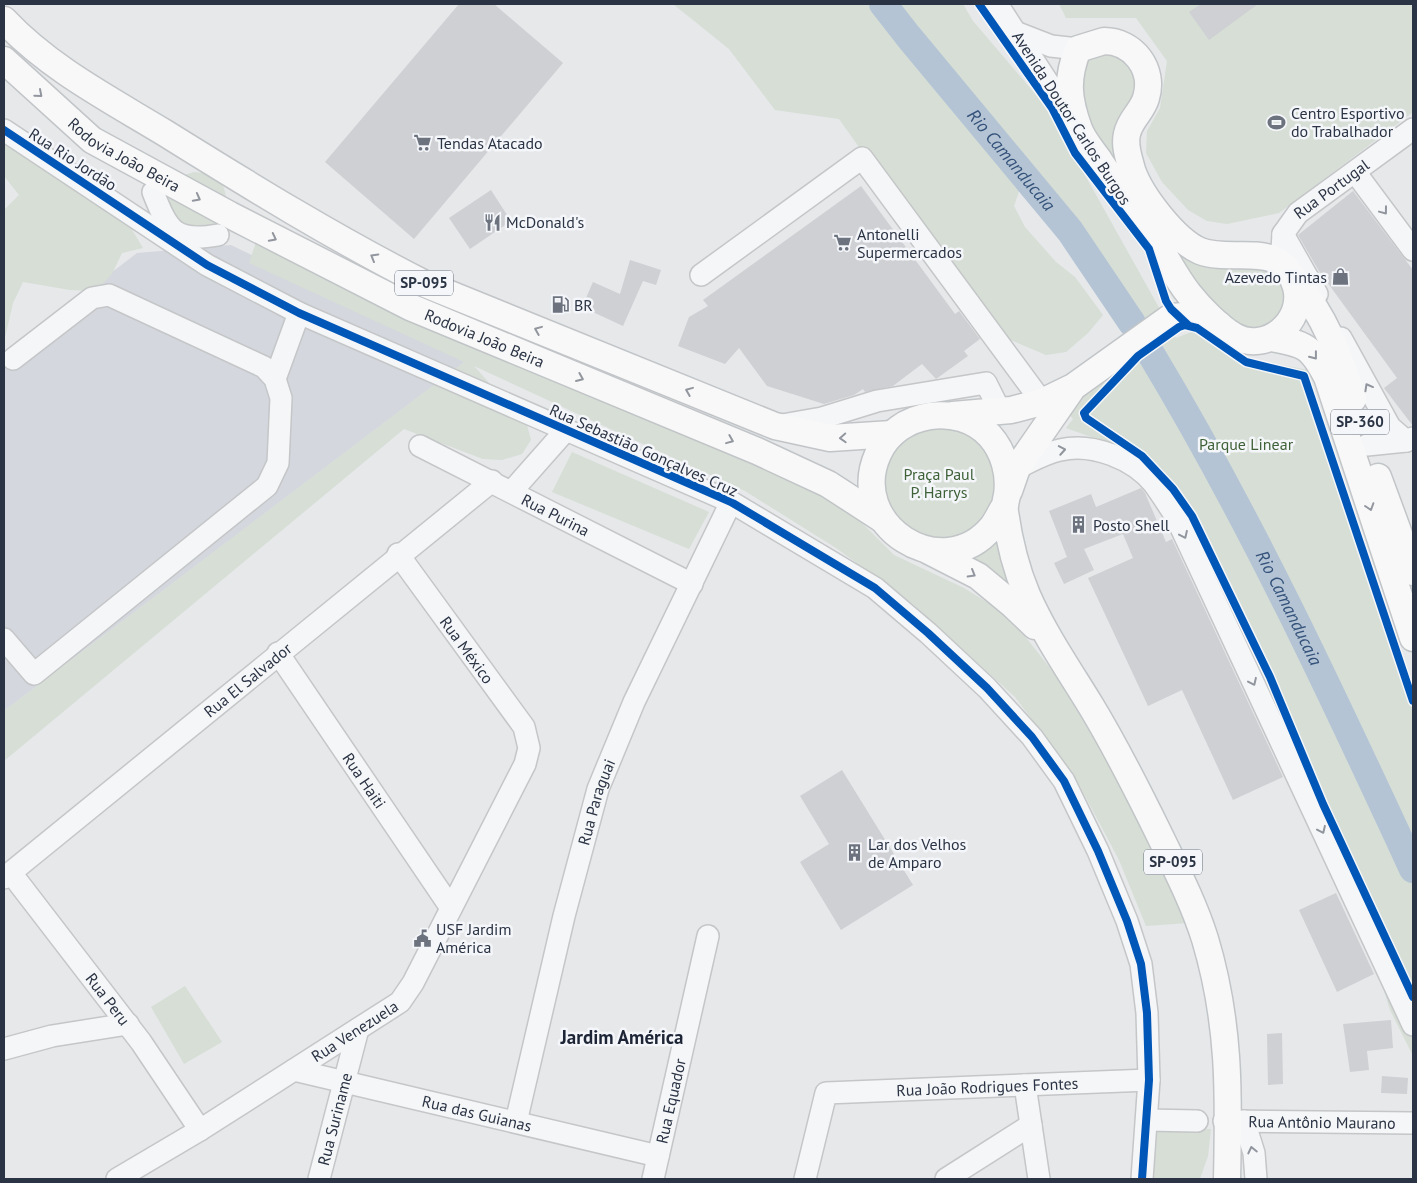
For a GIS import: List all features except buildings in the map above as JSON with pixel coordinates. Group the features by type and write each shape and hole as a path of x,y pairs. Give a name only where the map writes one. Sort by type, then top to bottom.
{"main road":[{"name":"Rodovia João Beira","path":"4,20 18,35 58,68 238,178 386,264 425,284 775,426 830,438 901,427"},
{"name":"Avenida Doutor Carlos Burgos","path":"1078,49 1097,42 1116,41 1129,46 1145,71 1148,83 1146,98 1130,121 1126,136 1127,154 1136,182 1176,233 1192,246 1214,254"},
{"path":"1078,49 1070,68 1068,87 1080,132"},
{"name":"Rodovia João Beira","path":"4,60 92,140 159,186 224,225 410,307 756,451 828,484 882,519"},
{"name":"Avenida Doutor Carlos Burgos","path":"1080,132 1181,282"},
{"path":"159,186 179,164 197,153"},
{"path":"224,225 238,178"},
{"path":"952,415 1000,411 1042,402 1079,383 1168,319 1181,282 1205,259 1214,254"},
{"name":"SP-360","path":"1214,254 1261,255 1273,258 1289,273 1312,300 1338,352 1367,445 1413,572"},
{"path":"1271,338 1283,331 1292,320 1297,307 1297,293 1289,273"},
{"path":"1181,282 1189,294 1226,330"},
{"name":"SP-360","path":"1168,319 1197,315 1208,318 1226,330 1247,340 1259,341 1271,338 1293,342 1309,349 1318,360 1328,377 1413,638"},
{"path":"1006,501 1017,468 1079,383"},
{"name":"SP-095","path":"1058,650 1014,605 978,576 929,551 911,545 894,534 882,519 873,498 872,475 879,453 901,427 931,415 952,415 972,422 990,435 1002,453 1008,474 1006,501 1016,564 1028,597 1122,757 1179,874 1204,937 1221,1000 1228,1056 1232,1121 1227,1179"},
{"name":"SP-095","path":"929,551 952,550 974,542 992,527 1006,501"},
{"name":"SP-095","path":"1210,1179 1232,1121"}],"street":[{"name":"Avenida Doutor Carlos Burgos","path":"997,4 1080,132"},
{"path":"1015,32 1051,46 1078,49"},
{"name":"Rua Portugal","path":"1289,273 1281,252 1283,234 1298,213 1413,129"},
{"name":"Rua Rio Jordão","path":"4,130 207,265"},
{"path":"701,275 862,158 1042,402"},
{"path":"1355,172 1413,250"},
{"path":"126,211 159,186 164,221 180,236 202,238 224,225"},
{"path":"207,265 224,225"},
{"path":"1283,234 1390,428 1410,439"},
{"name":"Rua Sebastião Gonçalves Cruz","path":"207,265 299,313 731,502 875,588 928,633 987,688 1032,737 1064,781 1098,851 1127,921 1141,964 1147,1014 1149,1080 1142,1179"},
{"path":"4,639 34,674 267,486 278,463 281,398 275,380 264,367 109,295 92,298 13,359"},
{"path":"275,380 299,313"},
{"path":"775,426 822,418 877,401 986,383 1000,411"},
{"path":"877,401 892,415 901,427"},
{"path":"512,491 566,430"},
{"path":"1367,445 1410,439"},
{"name":"Rua Purina","path":"420,446 692,584"},
{"path":"1017,468 1060,449 1085,448 1107,453 1130,464 1153,483 1176,517 1413,1025"},
{"name":"Rua El Salvador","path":"7,876 398,554 492,481"},
{"name":"Rua Paraguai","path":"516,1122 564,916 598,789 634,702 731,502"},
{"name":"Rua México","path":"398,554 524,727 529,748"},
{"name":"Rua Haiti","path":"278,653 451,908"},
{"name":"Rua Venezuela","path":"117,1179 200,1130 400,1002 413,983 526,764 529,748"},
{"name":"Rua Peru","path":"7,876 128,1024 200,1130"},
{"name":"Rua Equador","path":"653,1179 708,936"},
{"path":"4,1049 52,1036 128,1024"},
{"name":"Rua Suriname","path":"319,1179 358,1029"},
{"name":"Rua das Guianas","path":"294,1070 658,1156"},
{"name":"Rua João Rodrigues Fontes","path":"805,1179 826,1093 1149,1080"},
{"path":"1025,1085 1039,1179"},
{"path":"1147,1120 1197,1121"},
{"path":"1232,1121 1254,1154 1256,1179"},
{"name":"Rua Antônio Maurano","path":"1232,1121 1413,1123"},
{"path":"946,1179 1031,1125"}],"shaded area":[{"path":"231,245 467,360 4,711 4,355 137,253"}],"green space":[{"name":"Parque Linear","path":"673,4 963,4 973,21 1048,109 1176,338 1194,331 1241,357 1308,370 1413,686 1413,1056 1390,1010 1378,971 1158,494 1108,443 1066,428 1073,419 1068,413 1084,375 1108,384 1145,356 1129,332 1104,263 1075,227 1056,212 1043,192 1022,183 1014,206 1025,227 1056,262 1075,277 1103,315 1088,333 1066,352 1046,355 1006,338 972,306 839,119 775,110 729,49"},
{"name":"Centro Esportivo do Trabalhador","path":"1059,4 1413,4 1413,112 1279,213 1227,224 1207,221 1188,210 1162,182 1146,153 1147,131 1160,108 1167,61 1136,18 1066,18"},
{"path":"1120,51 1138,73 1138,89 1118,155 1201,262 1270,265 1289,297 1279,321 1245,331 1195,286 1088,126 1080,86 1083,57"},
{"path":"4,141 122,213 143,248 122,253 112,274 96,291 70,290 23,282 13,303 4,342 4,210 19,195 4,176"},
{"path":"194,172 209,174 219,180 226,196 227,205 178,177"},
{"path":"170,196 222,223 206,233 195,236 167,210"},
{"path":"256,242 825,494 863,524 894,555 964,588 1008,615 1058,678 1110,766 1188,923 1146,926 1119,860 1076,779 1015,697 913,604 836,548 745,491 474,366 527,425 531,440 522,454 502,460 483,459 404,429 4,761 4,711 464,362 249,263"},
{"name":"Praça Paul P. Harrys","path":"940,425 962,430 980,441 991,457 997,494 989,515 955,540 914,536 886,507 884,467 890,453 919,429"},
{"path":"572,452 709,512 689,549 552,492"},
{"path":"999,528 1036,621 957,558"},
{"path":"185,986 222,1042 184,1064 151,1007"},
{"path":"1153,1128 1211,1129 1208,1156 1200,1179 1148,1179"}],"waterway":[{"name":"Rio Camanducaia","path":"883,4 1070,231 1132,323"},
{"name":"Rio Camanducaia","path":"1151,354 1223,480 1289,608 1413,869"}],"cycle path":[{"path":"979,4 1052,108 1075,153 1149,249 1166,301 1171,309 1189,326"},
{"path":"4,130 207,265 299,313 731,502 875,588 928,633 987,688 1032,737 1064,781 1098,851 1127,921 1141,964 1147,1013 1149,1080 1142,1179"},
{"path":"1413,701 1304,376 1246,362 1197,328 1185,325 1179,327 1138,356 1084,413 1086,418 1142,456 1173,489 1192,516 1270,677 1323,804 1413,997"}],"place":[{"name":"Centro Esportivo do Trabalhador","path":"1277,122"},
{"name":"Tendas Atacado","path":"423,143"},
{"name":"McDonald's","path":"492,222"},
{"name":"Antonelli Supermercados","path":"843,243"},
{"name":"Azevedo Tintas","path":"1341,277"},
{"name":"BR","path":"560,305"},
{"name":"Posto Shell","path":"1079,525"},
{"name":"Lar dos Velhos de Amparo","path":"854,853"},
{"name":"USF Jardim América","path":"422,938"}],"district":[{"name":"Jardim América","path":"622,1037"}]}
